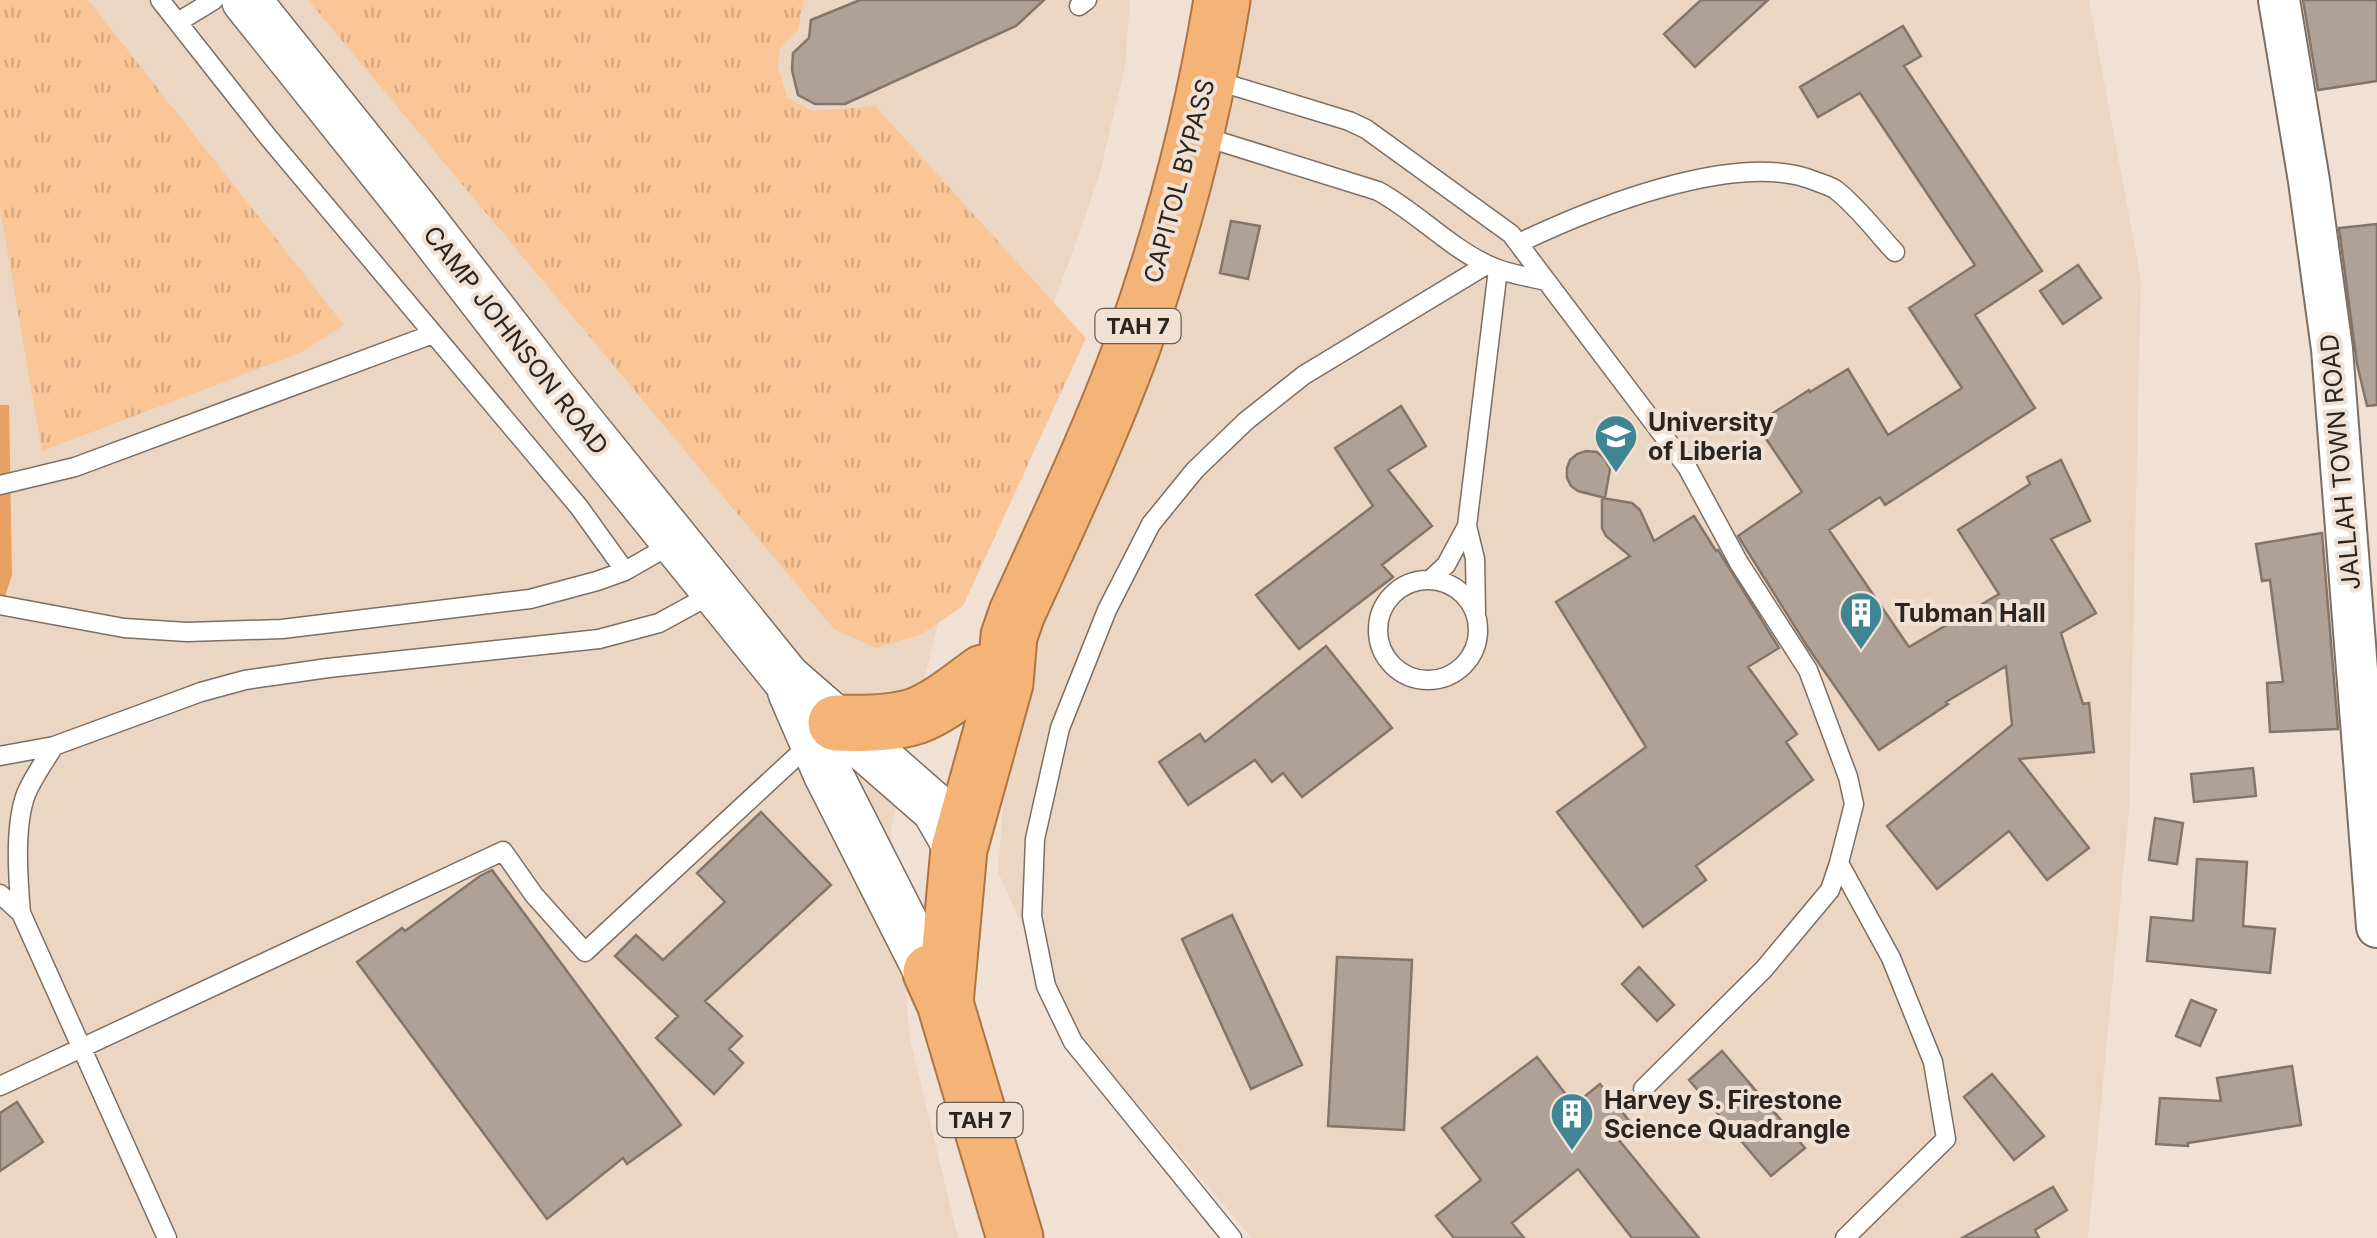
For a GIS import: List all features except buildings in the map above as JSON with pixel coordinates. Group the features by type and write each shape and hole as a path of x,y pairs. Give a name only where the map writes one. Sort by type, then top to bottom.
{"highway":[{"name":"CAPITOL BYPASS","path":"938,990 954,743 1066,502 1132,346 1196,134 1222,0"},
{"path":"825,732 916,716 952,696 996,655"},
{"name":"TAH 7","path":"938,990 1014,1238"}],"main road":[{"name":"CAMP JOHNSON ROAD","path":"246,0 825,732 948,829"},
{"name":"CAMP JOHNSON ROAD","path":"825,732 828,774 938,990"}],"street":[{"name":"JALLAH TOWN ROAD","path":"2279,0 2332,349 2377,927"}],"lane":[{"path":"160,0 281,152 579,507 625,571"},
{"path":"178,22 214,0"},
{"path":"1208,78 1366,129 1520,242 1687,467 1739,563 1808,670 1848,776 1854,804 1830,890 1764,969 1642,1088"},
{"path":"1196,134 1378,191 1492,267 1546,281"},
{"path":"1520,242 1635,196 1728,174 1762,172 1801,175 1835,189 1895,252"},
{"path":"1476,613 1454,586 1432,579 1414,581 1398,588 1381,608 1378,643 1396,670 1417,680 1434,680 1458,671 1470,659 1478,642 1475,559 1467,526 1492,267"},
{"path":"1232,1238 1073,1042 1046,986 1032,916 1036,839 1060,728 1107,610 1151,524 1195,470 1246,421 1304,374 1492,267"},
{"path":"0,485 76,467 433,334"},
{"path":"1432,579 1446,565 1467,526"},
{"path":"0,605 124,628 188,632 282,629 568,590 625,571 677,542"},
{"path":"0,756 54,746 200,692 244,680 599,639 659,623 715,593"},
{"path":"0,1086 503,852 584,952 825,732"},
{"path":"54,746 26,795 17,869 22,913 168,1238"},
{"path":"1840,863 1891,958 1933,1062 1946,1139 1845,1238"},
{"path":"0,894 22,913"}],"shaded area":[{"path":"0,0 1130,0 1125,67 1100,173 956,550 891,830 910,1039 958,1238 0,1238"},
{"name":"University of Liberia","path":"1246,0 2089,0 2141,280 2129,812 2088,1238 1252,1238 1065,1019 998,872 1013,667 1197,239"},
{"path":"0,405 9,405 12,575 0,611"}],"green space":[{"path":"0,0 88,0 344,325 300,353 42,451 0,208"},
{"path":"308,0 804,0 798,30 780,48 778,68 787,97 811,111 875,106 1086,338 963,606 922,634 876,648 834,629"}],"place":[{"name":"University of Liberia","path":"1616,474"},
{"name":"Tubman Hall","path":"1861,651"},
{"name":"Harvey S. Firestone Science Quadrangle","path":"1572,1152"}]}
